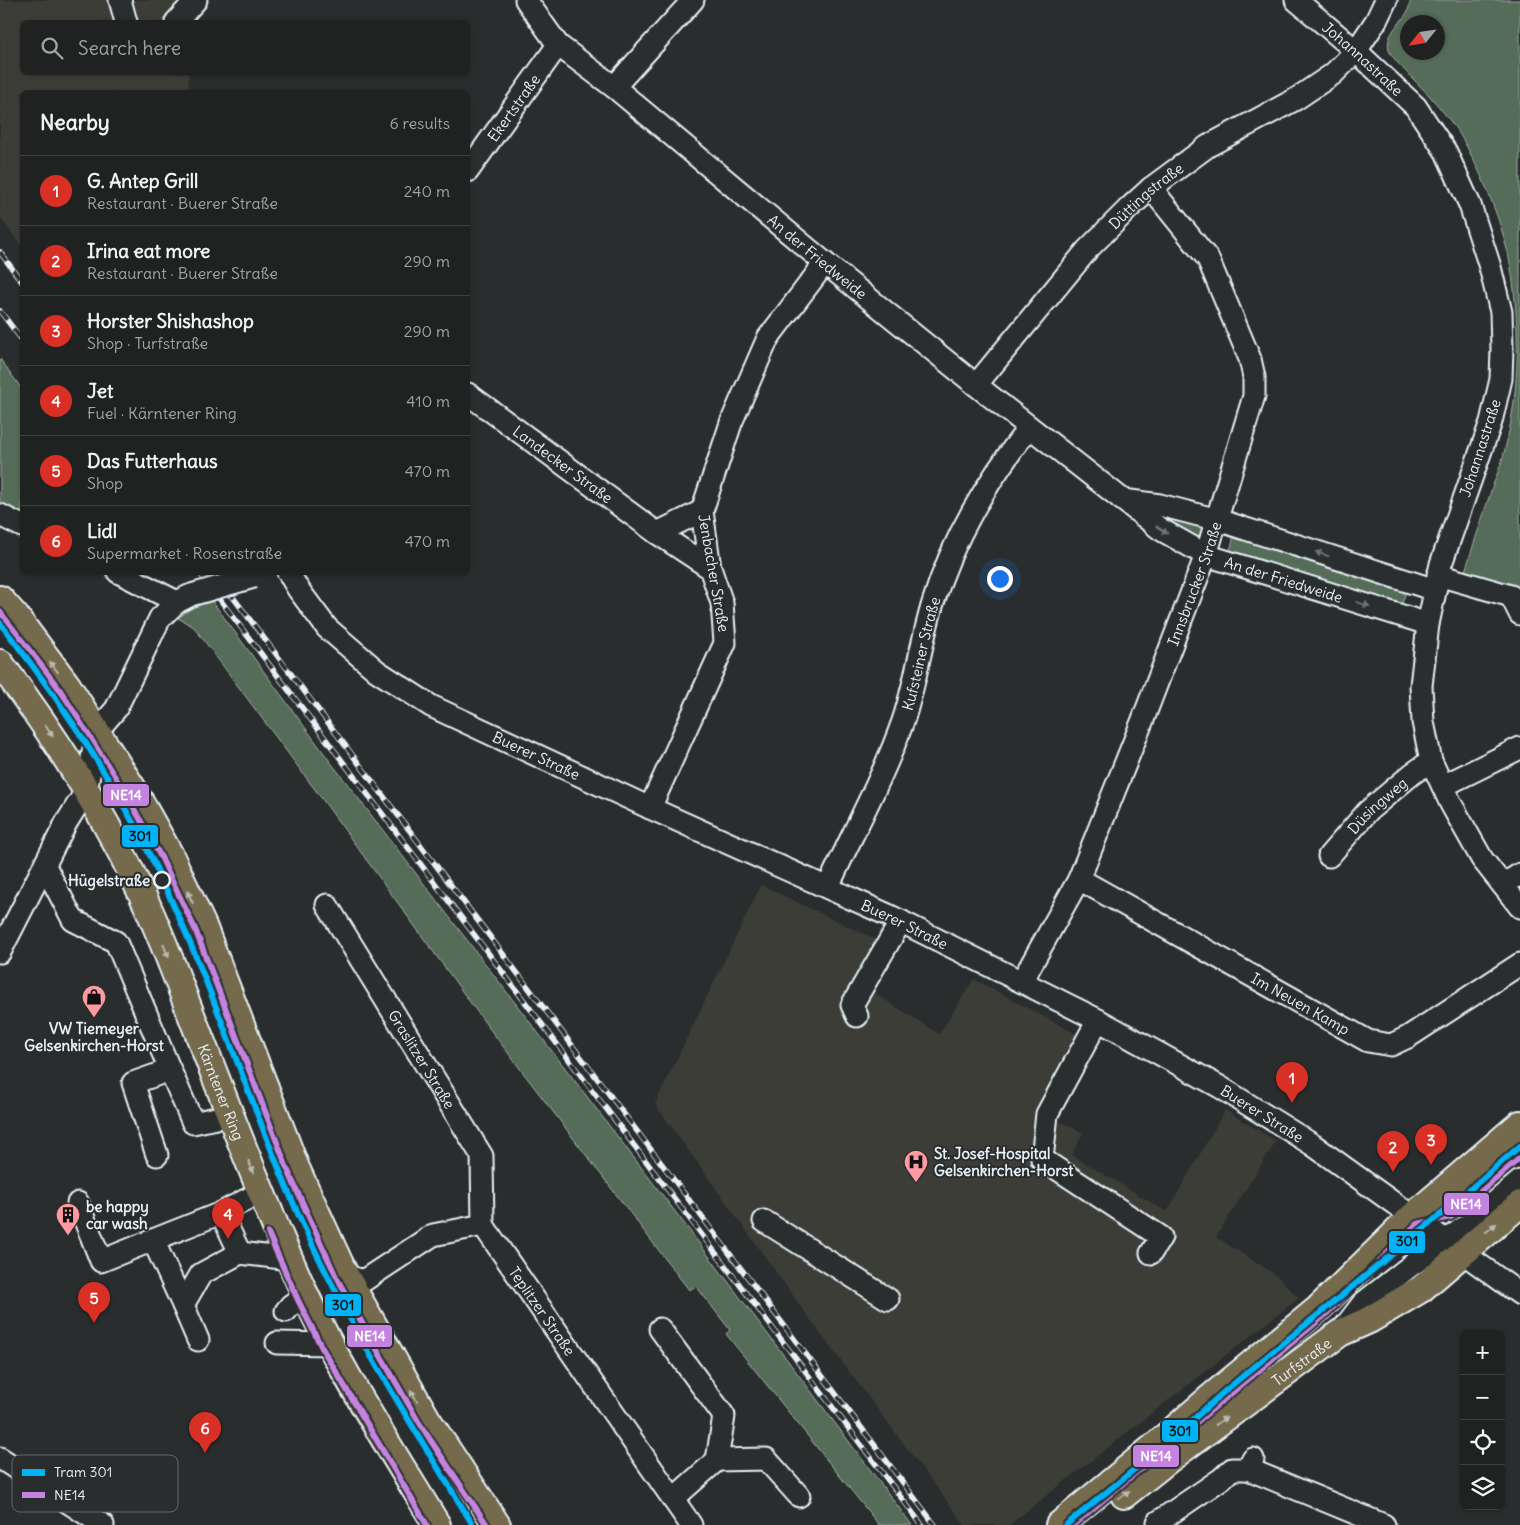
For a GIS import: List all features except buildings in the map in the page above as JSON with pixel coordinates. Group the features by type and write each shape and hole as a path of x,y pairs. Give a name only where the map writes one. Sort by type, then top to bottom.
{"main road":[{"path":"0,599 65,682 136,794 170,855 203,926 296,1168 345,1276 427,1419 497,1525"},
{"name":"Kärntener Ring","path":"0,663 36,711 66,756 139,888 261,1192 290,1259 296,1303 330,1344 437,1525"},
{"name":"Turfstraße","path":"1086,1525 1262,1354 1318,1309 1413,1216 1520,1124"},
{"name":"Turfstraße","path":"1059,1525 1162,1453 1282,1376 1340,1333 1381,1313 1421,1289 1455,1247 1520,1204"}],"street":[{"path":"120,0 125,20"},
{"path":"178,20 196,0"},
{"name":"An der Friedweide","path":"526,0 558,45 614,87 825,263 976,385 1160,529 1206,555 1428,624"},
{"path":"614,87 693,0"},
{"name":"Johannastraße","path":"1296,0 1416,107 1446,152 1470,205 1490,267 1501,312 1501,379 1491,422 1444,552 1428,624 1421,686 1423,722 1432,761 1451,804 1471,841 1511,880 1520,907"},
{"name":"Düttingstraße","path":"976,385 1088,250 1129,208 1152,188 1208,146 1296,99 1333,74 1356,52 1376,21 1386,0"},
{"name":"Ekertstraße","path":"470,168 558,45"},
{"name":"Innsbrucker Straße","path":"1022,981 1079,880 1206,555 1254,396 1254,377 1250,359 1208,259 1152,188"},
{"name":"Jenbacher Straße","path":"650,808 726,643 722,604 710,568 702,511 730,423 768,338 825,263"},
{"name":"Landecker Straße","path":"470,395 657,532 710,568"},
{"name":"Kufsteiner Straße","path":"828,887 885,764 903,720 933,604 955,542 994,474 1029,427"},
{"path":"1123,500 1160,505 1218,520 1437,582 1511,596 1520,614"},
{"path":"657,532 702,511"},
{"path":"0,515 20,525"},
{"path":"126,575 184,598"},
{"path":"0,952 66,823 86,791 97,731 116,709 160,618 184,598 260,575"},
{"name":"Buerer Straße","path":"290,575 298,589 328,628 377,671 431,706 650,808 901,921 1098,1020 1220,1087 1313,1146 1520,1294"},
{"path":"1443,786 1520,748"},
{"name":"Düsingweg","path":"1329,856 1368,811 1412,774 1432,761"},
{"path":"45,866 73,920 116,942 193,1123 230,1115"},
{"name":"Im Neuen Kamp","path":"1079,880 1368,1041 1391,1045 1408,1037 1520,964"},
{"name":"Graslitzer Straße","path":"327,905 482,1156 483,1225"},
{"path":"857,1016 852,1005 901,921"},
{"path":"1098,1020 1047,1114 1042,1159 1161,1237 1151,1253"},
{"path":"157,1155 133,1083 170,1070"},
{"path":"1413,1216 1446,1210 1520,1146"},
{"path":"1340,1333 1363,1303 1409,1267 1455,1247 1520,1180"},
{"path":"78,1203 101,1261 222,1213 261,1192"},
{"path":"222,1213 240,1254"},
{"path":"764,1221 888,1299"},
{"path":"345,1276 363,1281 433,1235 483,1225"},
{"name":"Teplitzer Straße","path":"483,1225 673,1499 688,1524"},
{"path":"153,1240 198,1340"},
{"path":"183,1305 201,1274 240,1254 290,1259"},
{"path":"660,1329 724,1416 717,1460 673,1499"},
{"path":"278,1343 330,1344"},
{"path":"0,1458 12,1466"},
{"path":"717,1460 766,1459 799,1496"},
{"path":"1158,1522 1221,1479 1232,1469 1250,1464 1384,1525"},
{"path":"83,1512 103,1525"}],"shaded area":[{"path":"0,0 187,0 185,20 20,20 20,75 188,75 189,90 20,90 20,244 0,217"},
{"name":"St. Josef-Hospital Gelsenkirchen-Horst","path":"761,885 898,950 874,993 939,1034 974,979 1091,1042 1057,1120 1083,1133 1072,1155 1167,1212 1225,1110 1276,1141 1216,1237 1276,1275 1299,1298 1009,1525 965,1525 817,1329 655,1104"}],"green space":[{"path":"1411,0 1520,0 1520,589 1465,571 1503,456 1511,423 1516,379 1517,334 1511,268 1499,222 1481,175 1467,147 1443,112 1389,50 1389,39 1400,22 1400,60 1445,60 1445,15 1406,15"},
{"path":"0,359 20,386 20,516 0,507"},
{"path":"1168,517 1205,525 1201,540 1165,521"},
{"path":"1234,536 1407,588 1401,607 1229,554"},
{"path":"212,601 329,760 680,1218 912,1525 879,1525 726,1334 730,1330 696,1286 689,1290 486,1024 194,627 178,618 192,608"}],"railway":[{"path":"0,252 20,279"},
{"path":"0,311 20,337"},
{"path":"201,575 922,1525"},
{"path":"216,575 935,1525"}],"tram line":[{"name":"301","path":"0,623 71,720 113,787 151,857 203,973 282,1176 318,1256 381,1374 473,1525"},
{"name":"301","path":"1066,1525 1168,1442 1226,1390 1446,1210 1520,1146"}],"transit line":[{"name":"NE14","path":"0,612 60,690 125,793 162,859 195,929 288,1171 337,1279 419,1423 487,1525"},
{"name":"NE14","path":"1073,1525 1324,1316 1417,1224 1451,1217 1520,1158"},
{"name":"NE14","path":"268,1233 322,1348 427,1525"}],"place":[{"name":"Hügelstraße","path":"162,880"},
{"name":"VW Tiemeyer Gelsenkirchen-Horst","path":"94,1018"},
{"name":"G. Antep Grill","path":"1292,1103"},
{"name":"Horster Shishashop","path":"1431,1165"},
{"name":"Irina eat more","path":"1393,1172"},
{"name":"St. Josef-Hospital Gelsenkirchen-Horst","path":"916,1183"},
{"name":"be happy car wash","path":"68,1236"},
{"name":"Jet","path":"228,1239"},
{"name":"Das Futterhaus","path":"94,1323"},
{"name":"Lidl","path":"205,1453"}]}
